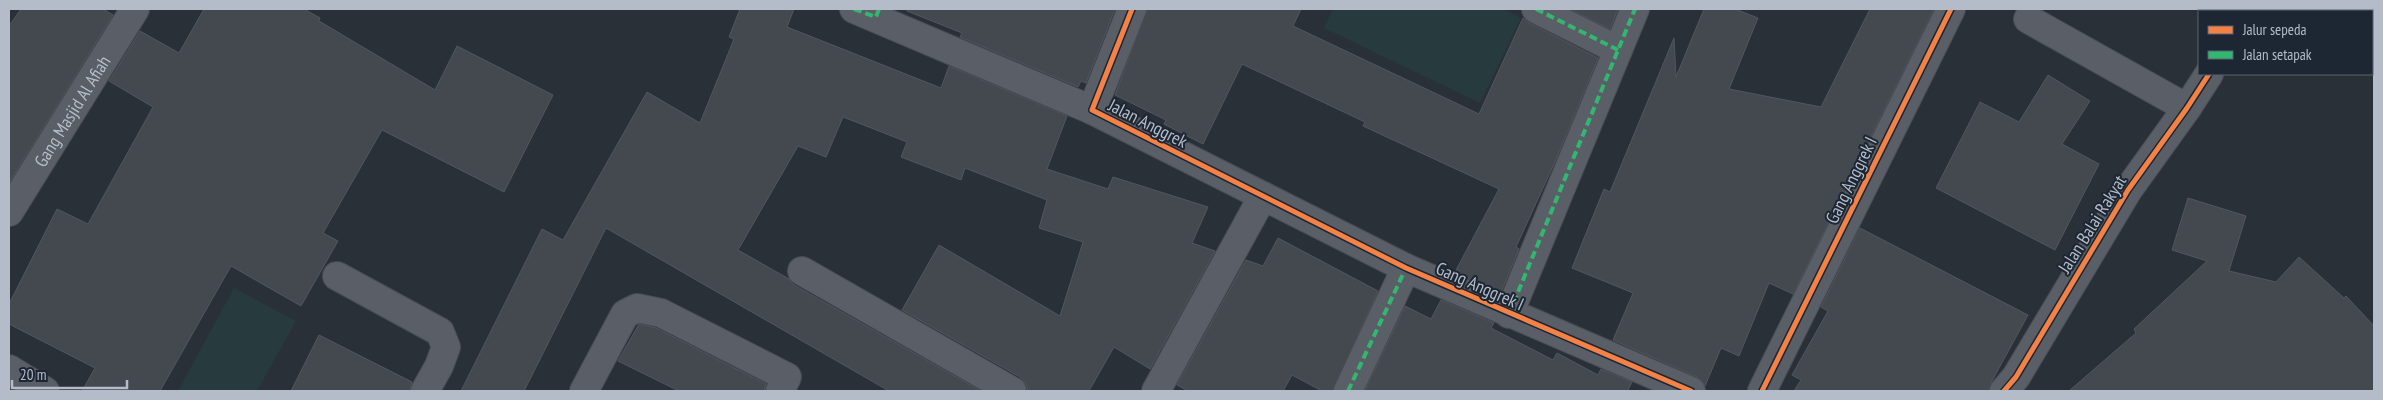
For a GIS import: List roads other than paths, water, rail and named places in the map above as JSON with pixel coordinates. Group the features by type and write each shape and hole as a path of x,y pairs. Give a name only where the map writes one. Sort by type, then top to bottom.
{"street":[{"name":"Gang Masjid Al Afiah","path":"9,212 135,9"},
{"name":"Jalan Anggrek","path":"1132,9 1092,110 1263,196"},
{"path":"1536,9 1618,50"},
{"path":"1509,314 1634,9"},
{"name":"Gang Anggrek I","path":"1762,391 1951,9"},
{"path":"870,11 1092,110"},
{"path":"2028,18 2187,108"},
{"name":"Jalan Balai Rakyat","path":"2004,391 2016,377 2128,190 2208,75"},
{"path":"1156,391 1263,196"},
{"name":"Gang Anggrek I","path":"1263,196 1406,268 1691,391"},
{"path":"1348,391 1406,268"},
{"path":"802,271 1012,391"},
{"path":"337,276 440,332 446,347 439,366 425,391"},
{"path":"584,391 626,314 638,308 660,313 787,377 780,391"},
{"path":"9,369 45,391"}]}
